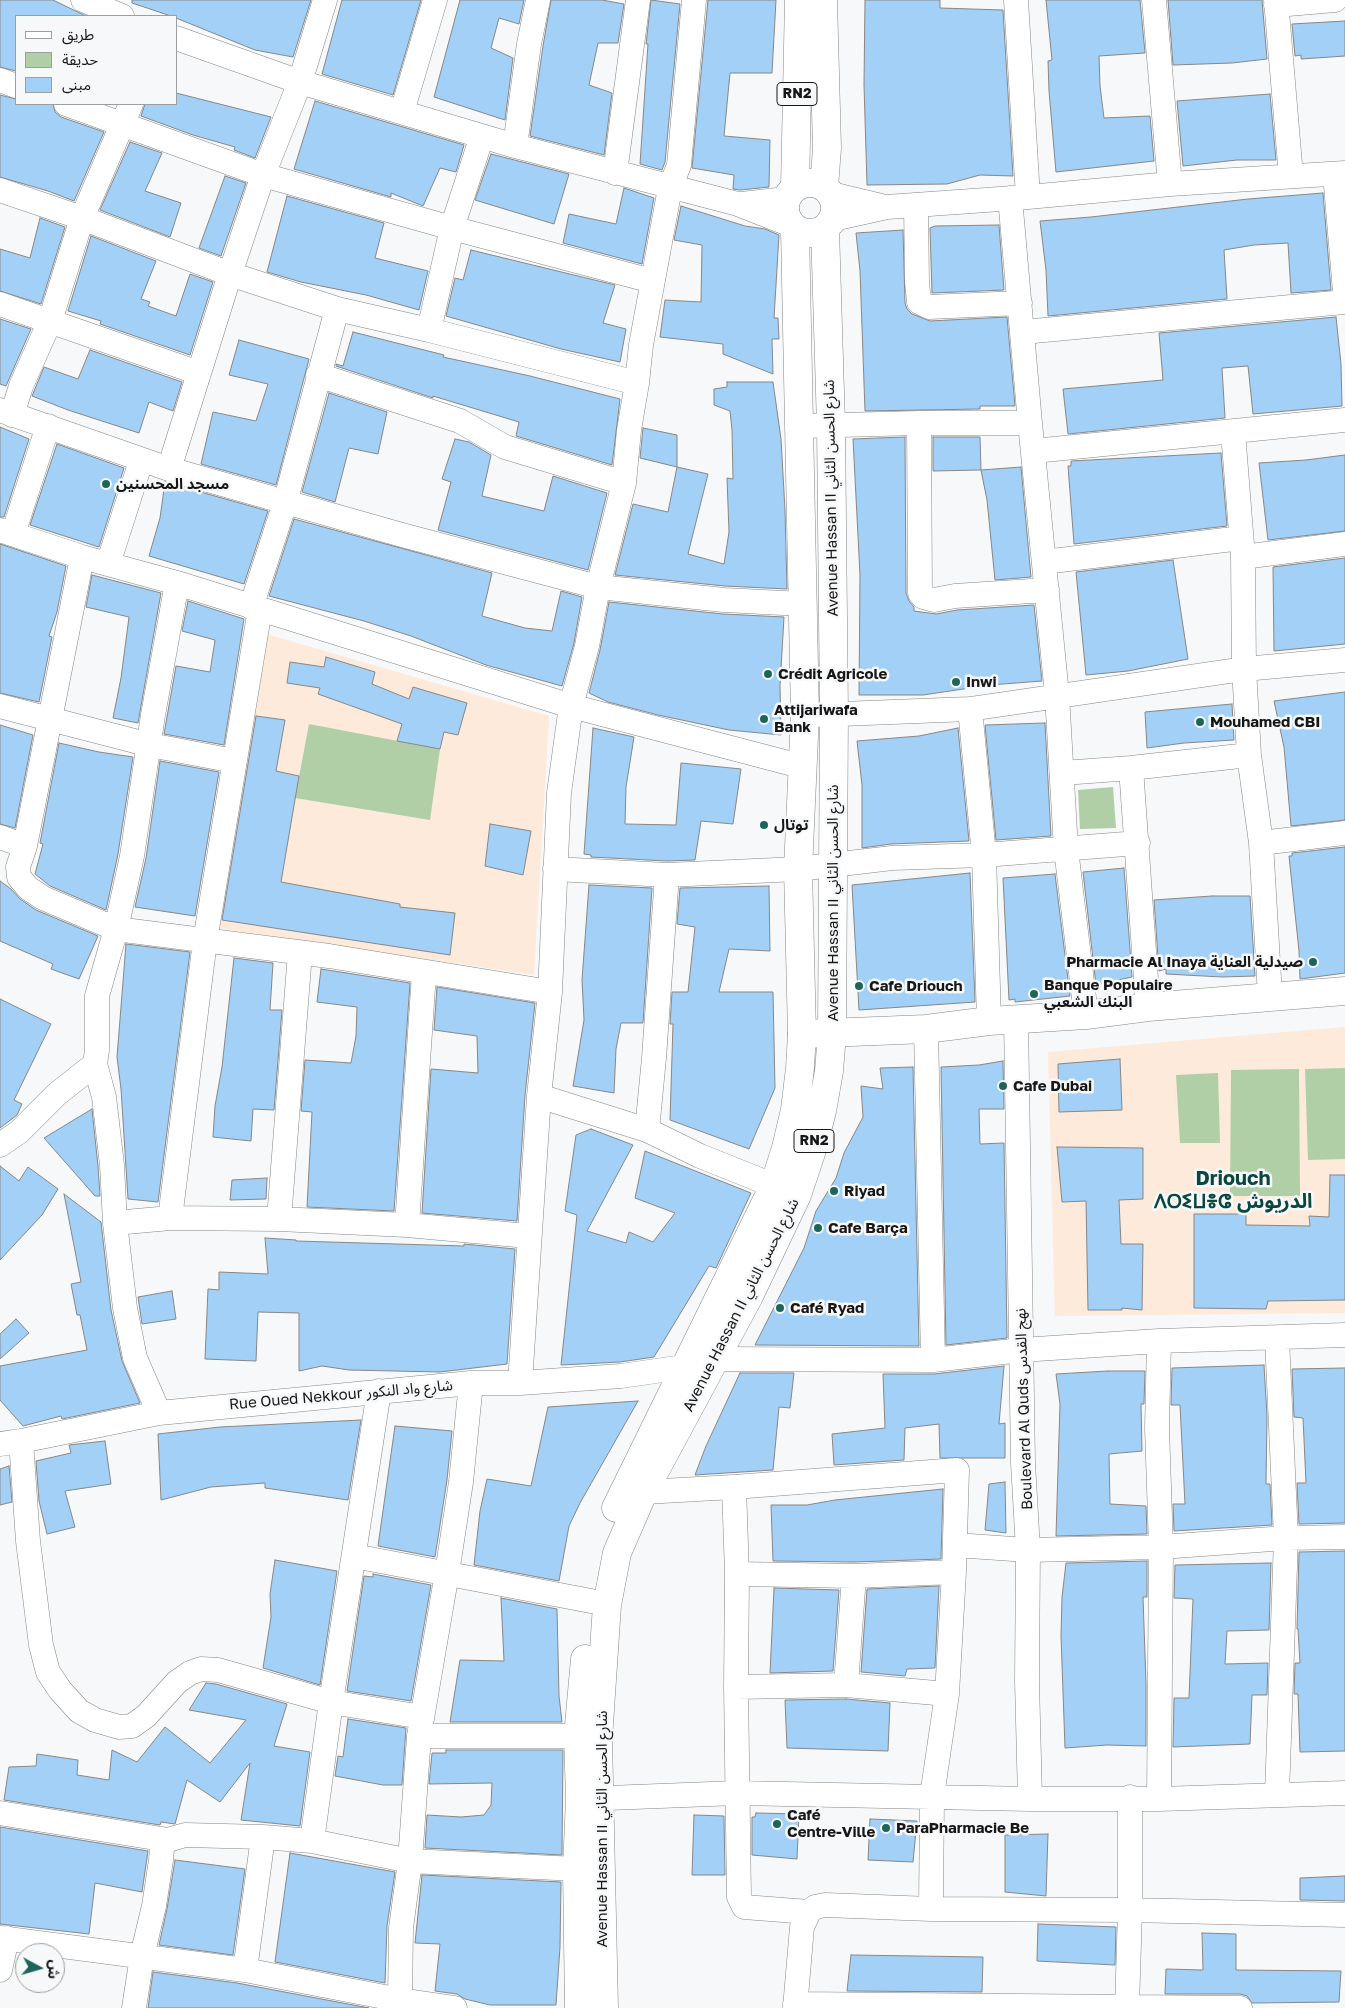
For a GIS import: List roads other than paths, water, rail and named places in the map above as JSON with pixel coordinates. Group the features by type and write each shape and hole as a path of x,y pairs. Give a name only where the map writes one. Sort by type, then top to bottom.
{"main road":[{"name":"Avenue Hassan II شارع الحسن الثاني","path":"604,2008 590,1799 578,1736 591,1601 601,1549 633,1493 716,1359 749,1296 785,1190 786,1148 795,1110 800,1068 802,1034 798,869 805,716 800,426 791,210 799,0"},
{"name":"Avenue Hassan II شارع الحسن الثاني","path":"579,2008 577,1869 590,1799 598,1739 607,1605 617,1553 633,1493 684,1368 785,1190 811,1153 822,1110 832,1034 834,714 828,207 823,0"},
{"path":"804,183 815,183 828,207 810,234 802,233 791,210 804,183"},
{"path":"802,1034 926,1029 989,1021 1086,1015 1148,1007 1345,991"}],"street":[{"path":"169,469 230,274 263,175 300,82 325,0"},
{"path":"402,112 435,0"},
{"path":"515,146 529,44 538,0"},
{"path":"615,173 638,0"},
{"path":"520,1383 528,1236 539,1096 550,992 559,793 571,706 588,646 598,587 624,483 640,345 670,188 679,165 694,0"},
{"path":"1016,0 1020,303 1057,695 1063,772 1066,850 1086,1015"},
{"path":"1154,0 1170,184"},
{"path":"1291,176 1276,3 1335,0"},
{"path":"90,1 120,15"},
{"path":"178,39 300,82 515,146 670,188 738,204 791,210"},
{"path":"0,80 15,86"},
{"path":"72,105 127,114 263,175 652,281"},
{"path":"127,114 82,218 50,321 21,386 6,412 141,461 285,503 598,587 724,600 803,604"},
{"path":"429,330 452,228 482,136"},
{"path":"828,207 887,207 1019,198 1170,184 1340,174 1345,292"},
{"path":"0,190 82,218 230,274 337,309 429,330 637,383"},
{"path":"916,205 919,302 929,307 1020,303"},
{"path":"1023,332 1345,302"},
{"path":"0,304 199,373"},
{"path":"170,1218 205,942 256,608 337,309"},
{"path":"318,375 460,421 505,447 624,483"},
{"path":"1034,451 1345,420"},
{"path":"918,423 920,593 934,600 955,596 1047,590"},
{"path":"800,426 1030,423"},
{"path":"48,426 6,532 82,557 177,583 571,706 804,767"},
{"path":"1233,432 1242,548 1244,669 1249,755 1261,843 1270,996"},
{"path":"108,564 141,461"},
{"path":"1044,562 1242,548 1345,544"},
{"path":"82,557 25,846 18,867 19,878 28,888 43,898 116,929 300,953 550,992"},
{"path":"159,1413 135,1358 125,1308 115,1224 112,1165 104,1098 95,1064 97,1050 97,996 116,929 132,856 177,583"},
{"path":"805,716 970,709 1244,669 1345,660"},
{"path":"0,706 150,745 234,761"},
{"path":"970,709 984,855 989,1021"},
{"path":"1063,772 1131,768 1249,755"},
{"path":"1131,768 1138,843 1148,1007"},
{"path":"1261,843 1345,833"},
{"path":"0,838 25,846"},
{"path":"556,868 667,875 798,869 892,858 984,855 1138,843"},
{"path":"647,1130 667,875"},
{"path":"279,1219 300,953"},
{"path":"407,1225 424,973"},
{"name":"Boulevard Al Quds نهج القدس","path":"1016,1019 1021,1350 1028,1550 1027,1681 1030,1799"},
{"path":"926,1029 933,1360"},
{"path":"0,1144 19,1132 58,1094 95,1064"},
{"path":"539,1096 647,1130 700,1156 785,1190"},
{"path":"115,1224 170,1218 279,1219 407,1225 528,1236"},
{"name":"Rue Oued Nekkour شارع واد النکور","path":"10,1443 159,1413 471,1383 520,1383 621,1376 684,1368 716,1359 933,1360 1021,1350 1159,1341 1345,1335"},
{"path":"1277,1338 1286,1538 1277,1796"},
{"path":"1159,1341 1157,1428 1161,1547 1159,1799"},
{"path":"400,2000 401,1928 410,1861 420,1726 447,1573 471,1383"},
{"path":"312,1841 330,1702 379,1391"},
{"path":"10,1443 28,1541 42,1645 48,1672 60,1690 79,1711 95,1720 119,1727 132,1726 146,1716 177,1682 190,1673 201,1670 218,1670 420,1726 578,1736"},
{"path":"633,1493 956,1470 954,1572 946,1694 932,1796 931,1909"},
{"path":"734,1487 737,1574 736,1687 739,1897 744,1907 809,1912"},
{"path":"955,1546 1028,1550 1161,1547 1286,1538 1345,1537"},
{"path":"354,1556 591,1601"},
{"path":"737,1574 854,1576 954,1572"},
{"path":"846,1685 854,1576"},
{"path":"736,1687 846,1685 946,1694"},
{"path":"590,1799 737,1792 1030,1799 1130,1797 1159,1799 1345,1793"},
{"path":"1127,2007 1130,1910 1130,1797"},
{"path":"0,1813 168,1840 185,1835 263,1837 312,1841 410,1861 577,1869"},
{"path":"246,1970 263,1837"},
{"path":"134,2008 142,1956 154,1906 162,1847 168,1840"},
{"path":"1240,2008 795,2006 802,1926 809,1912 815,1907 825,1905 931,1909 1130,1910 1345,1915"},
{"path":"0,1970 4,1938 246,1970 400,2000 449,2007"}],"place":[{"name":"مسجد المحسنين","path":"106,484"},
{"name":"Crédit Agricole","path":"768,674"},
{"name":"Inwi","path":"956,682"},
{"name":"Attijariwafa Bank","path":"764,719"},
{"name":"Mouhamed CBI","path":"1200,722"},
{"name":"توتال","path":"764,825"},
{"name":"Pharmacie Al Inaya صيدلية العناية","path":"1313,962"},
{"name":"Cafe Driouch","path":"859,986"},
{"name":"Banque Populaire البنك الشعبي","path":"1034,994"},
{"name":"Cafe Dubai","path":"1003,1086"},
{"name":"Riyad","path":"834,1191"},
{"name":"Cafe Barça","path":"818,1228"},
{"name":"Café Ryad","path":"780,1308"},
{"name":"Café Centre-Ville","path":"777,1824"},
{"name":"ParaPharmacie Be","path":"886,1828"}],"district":[{"name":"Driouch ⴷⵔⵉⵡⴻⵛ الدريوش","path":"1233,1190"}]}
